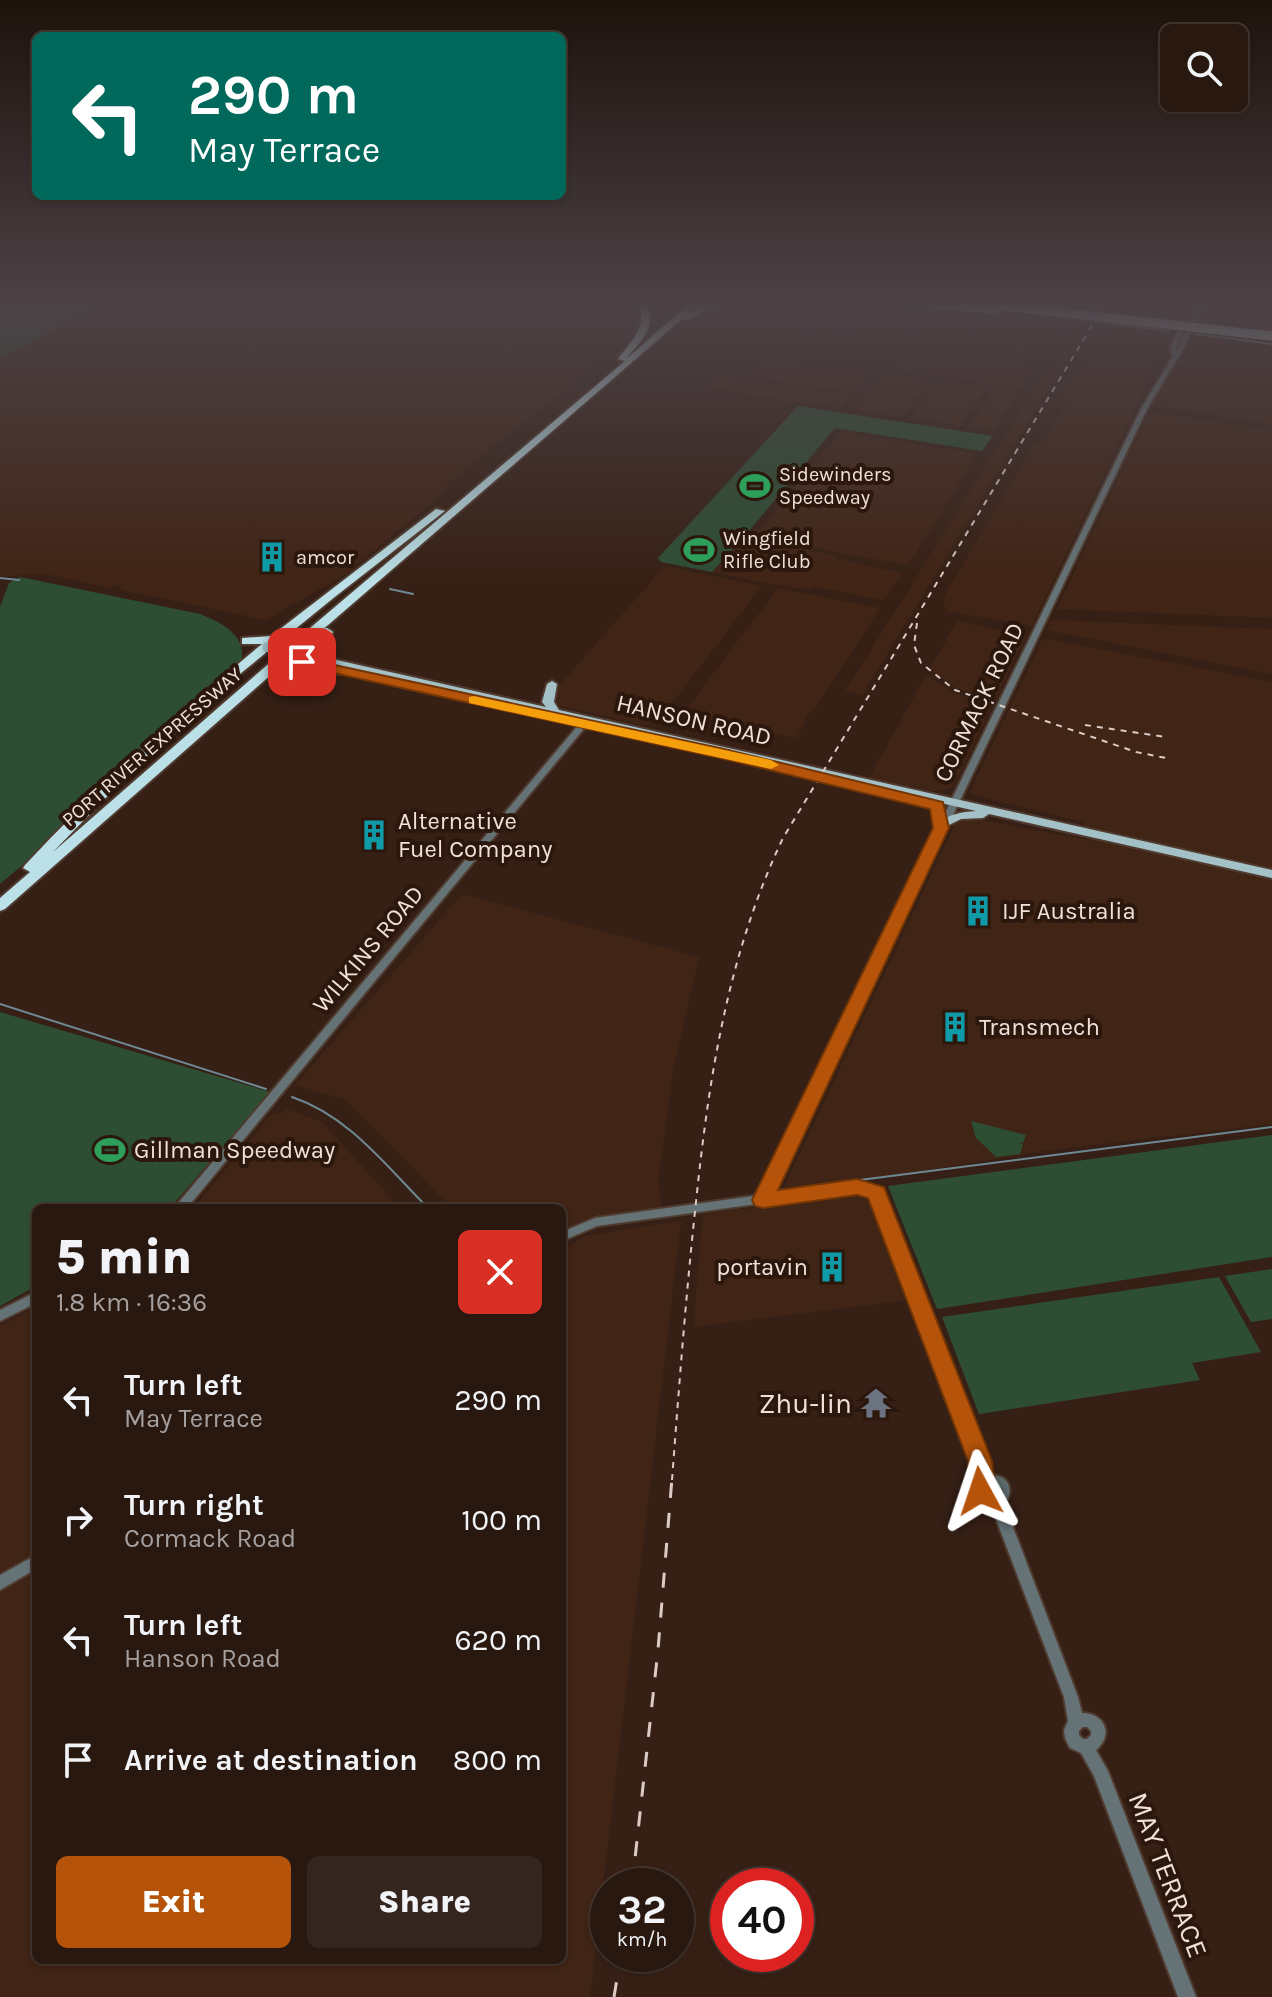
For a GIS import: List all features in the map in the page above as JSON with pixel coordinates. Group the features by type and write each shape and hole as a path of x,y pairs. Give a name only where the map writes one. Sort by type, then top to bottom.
{"highway":[{"name":"PORT RIVER EXPRESSWAY","path":"0,906 580,397"},
{"name":"PORT RIVER EXPRESSWAY","path":"0,896 256,672 586,397"},
{"path":"162,765 214,728 414,557 480,486"},
{"path":"19,880 140,758 247,664 260,645 387,550 480,486"},
{"path":"321,659 316,651 327,632"},
{"path":"294,661 341,670"}],"main road":[{"name":"HANSON ROAD","path":"260,645 294,661 321,659 554,711 773,765 1272,874"},
{"name":"HANSON ROAD","path":"341,670 790,764 934,800"},
{"path":"552,684 548,702 554,711"},
{"path":"773,765 790,764"},
{"path":"963,788 934,800 942,826 960,815 979,810"},
{"path":"963,788 963,801 979,810"}],"street":[{"name":"CORMACK ROAD","path":"763,1200 1151,397"},
{"name":"WILKINS ROAD","path":"183,1204 586,721"},
{"name":"MAY TERRACE","path":"763,1200 857,1187 876,1193 989,1482 1004,1491 996,1501 1071,1697 1081,1721 1098,1731 1090,1745 1187,1997"},
{"path":"566,1235 595,1222 763,1200"},
{"path":"0,1316 32,1299"},
{"path":"0,1583 32,1563"}],"shaded area":[{"path":"0,397 555,397 453,479 434,501 343,576 266,620 122,590 118,584 109,588 46,574 0,576"},
{"path":"762,397 849,397 842,407"},
{"path":"864,397 918,397 903,417 854,410"},
{"path":"926,397 980,397 960,426 911,417"},
{"path":"988,397 1016,397 994,431 968,427"},
{"path":"1029,397 1044,397 862,695 845,691"},
{"path":"1141,397 1032,626 946,611 943,598 1035,443 1044,444 1067,401 1060,399"},
{"path":"1157,397 1272,397 1272,425 1152,405"},
{"path":"1148,414 1272,430 1272,618 1057,609"},
{"path":"840,432 978,454 908,565 753,537"},
{"path":"749,539 903,573 886,599 881,600 815,587 812,590 774,585 712,572 740,542"},
{"path":"663,568 762,586 666,711 659,709 648,726 556,705 557,688"},
{"path":"778,588 880,608 821,700 807,716 798,736 683,714 748,627 753,626 751,624"},
{"path":"1051,620 1272,629 1272,674 1050,631 1047,629"},
{"path":"957,621 1026,636 997,697 957,689 930,669"},
{"path":"1042,640 1272,682 1272,868 1084,826 1083,822 969,794"},
{"path":"926,675 957,694 991,707 954,786 934,791 869,778"},
{"path":"970,818 1134,848 1272,879 1272,1124 1044,1151 780,1195 956,822"},
{"path":"462,894 699,957 673,1071 658,1182 662,1208 566,1227 566,1204 448,1204 346,1100 295,1085"},
{"path":"286,1109 322,1122 396,1204 196,1204 273,1112 281,1114"},
{"path":"863,1195 869,1198 908,1300 693,1327 703,1214"},
{"path":"681,1221 605,1868 590,1868 590,1972 593,1972 590,1997 0,1997 0,1326 32,1309 32,1964 566,1964 566,1248 585,1236"}],"green space":[{"name":"Sidewinders Speedway","path":"798,406 993,436 982,451 835,428 748,532 751,533 749,539 739,542 712,572 661,562 658,558"},
{"path":"20,577 200,614 231,631 242,653 241,662 113,775 31,858 0,884 0,607 9,583"},
{"name":"Gillman Speedway","path":"0,1012 270,1092 173,1204 32,1204 32,1288 0,1306"},
{"path":"971,1121 1026,1135 1023,1143 1018,1143 1023,1144 1020,1154 996,1157 976,1138"},
{"path":"1272,1135 1272,1257 937,1309 888,1186"},
{"path":"1272,1269 1272,1319 1251,1322 1225,1276"},
{"path":"1219,1277 1261,1352 1192,1363 1200,1380 979,1414 942,1317"}],"waterway":[{"path":"0,578 19,580"},
{"path":"390,589 413,594"},
{"path":"0,1004 266,1089"},
{"path":"292,1097 331,1116 349,1129 424,1204"},
{"path":"805,1187 1272,1127"}],"railway":[{"path":"672,1480 689,1271 707,1108 724,1016 748,926 783,838 1049,397"},
{"path":"917,623 914,645 921,663 955,690 1136,752 1171,759"},
{"path":"1085,725 1166,737"},
{"path":"634,1868 658,1650 672,1478"},
{"path":"614,1997 618,1972"}],"slow traffic":[{"path":"474,700 771,765"}],"place":[{"name":"Sidewinders Speedway","path":"755,486"},
{"name":"Wingfield Rifle Club","path":"699,550"},
{"name":"amcor","path":"272,557"},
{"name":"Alternative Fuel Company","path":"374,835"},
{"name":"IJF Australia","path":"978,911"},
{"name":"Transmech","path":"955,1027"},
{"name":"Gillman Speedway","path":"110,1150"},
{"name":"portavin","path":"832,1267"},
{"name":"Zhu-lin","path":"876,1403"}],"route":[{"path":"302,662 724,754 936,804 941,828 763,1200 857,1187 865,1187 876,1193 980,1461 983,1483 980,1491"}]}
